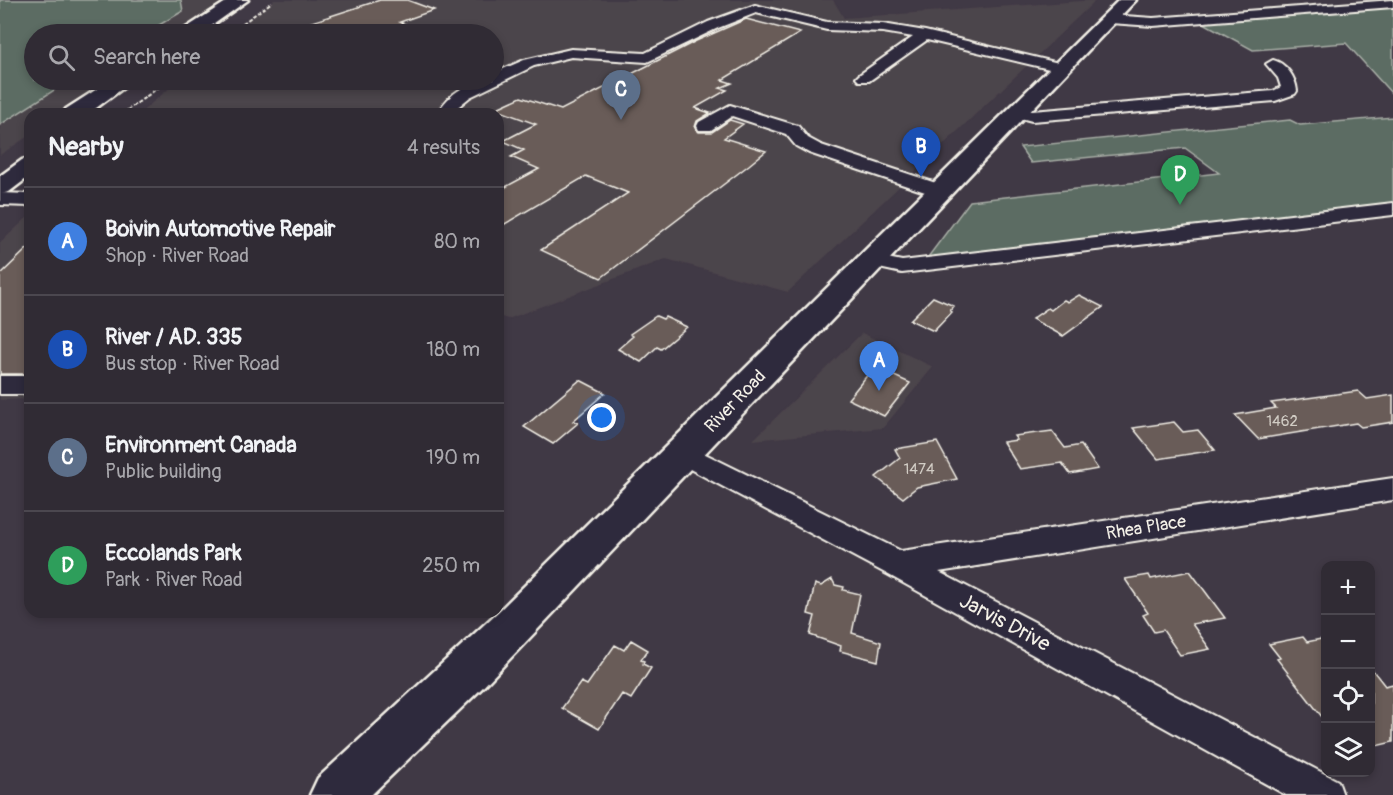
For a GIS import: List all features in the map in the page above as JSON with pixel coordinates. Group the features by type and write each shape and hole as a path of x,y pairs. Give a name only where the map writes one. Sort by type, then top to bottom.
{"main road":[{"path":"204,24 240,0"},
{"name":"River Road","path":"335,795 465,674 1128,0"},
{"path":"229,24 267,1"},
{"path":"85,108 119,90"},
{"path":"107,108 125,90"},
{"path":"0,165 24,148"},
{"path":"0,186 24,169"}],"street":[{"path":"1110,19 1153,22 1393,3"},
{"path":"504,74 529,63 571,53 647,58 713,25 755,9 827,26 883,28 925,35 1062,68"},
{"path":"864,78 925,35"},
{"path":"1012,120 1032,116 1275,96 1288,91 1289,84 1283,73 1273,64"},
{"path":"448,108 451,103 472,90"},
{"path":"1012,120 1305,100"},
{"path":"705,126 730,110 792,130 802,142 815,149 941,191"},
{"path":"0,199 24,200"},
{"path":"872,261 902,267 1393,209"},
{"path":"0,385 24,385"},
{"name":"Jarvis Drive","path":"684,453 898,565 1324,795"},
{"name":"Rhea Place","path":"898,565 1393,489"}],"path":[{"path":"240,24 267,1"},
{"path":"130,108 155,90"}],"shaded area":[{"path":"0,0 230,0 194,24 24,24 24,90 97,90 70,108 24,108 24,139 0,155"},
{"path":"274,0 833,0 844,18 1096,0 788,292 666,259 508,319 504,318 504,108 146,108 167,90 504,90 504,24 244,24"},
{"path":"24,221 24,399 0,400 0,243"},
{"path":"862,333 933,367 883,428 753,440"}],"green space":[{"path":"0,0 181,0 183,11 161,24 24,24 24,90 54,90 0,125"},
{"path":"1393,5 1393,95 1346,43 1253,50 1200,21"},
{"path":"1393,117 1393,210 925,261 970,201 1219,173 1185,148 1031,163 1020,147 1290,120 1300,125"}],"building":[{"path":"380,0 407,0 434,10 400,22 405,24 306,24"},
{"path":"746,19 800,33 722,80 732,83 720,88 727,90 695,108 710,113 697,121 695,127 699,132 712,132 730,120 743,124 724,138 766,151 601,278 541,250 628,193 586,176 504,224 504,188 539,169 511,157 524,150 504,141 536,124 504,112 504,108 497,108 521,97 561,110 696,41"},
{"path":"24,252 24,374 0,374 0,275"},
{"path":"1079,295 1103,307 1063,336 1032,319 1048,308 1051,310 1064,300 1068,302"},
{"path":"933,297 954,306 950,311 952,312 934,331 910,320"},
{"path":"656,316 663,319 665,317 687,327 661,349 657,347 641,362 618,349 633,336 630,334"},
{"path":"874,367 910,383 884,416 848,399"},
{"path":"580,380 605,393 573,421 578,423 553,444 524,427"},
{"path":"1358,391 1367,399 1393,395 1393,422 1361,427 1356,423 1258,439 1235,415 1276,408 1271,403"},
{"path":"1174,422 1183,432 1198,430 1215,450 1158,459 1133,428"},
{"path":"1052,431 1065,448 1081,445 1098,469 1070,474 1062,463 1020,469 1003,442 1017,440 1014,436"},
{"path":"937,442 957,479 917,487 903,498 876,477 900,458 895,449"},
{"path":"1190,571 1225,618 1192,624 1210,649 1180,655 1163,630 1154,632 1143,615 1148,613 1125,579 1149,575 1151,579"},
{"path":"832,579 835,585 844,587 843,590 860,594 852,633 881,642 878,661 840,651 841,646 810,635 815,616 808,614 815,584 821,586"},
{"path":"1303,637 1307,642 1321,639 1321,716 1277,659 1280,658 1269,644"},
{"path":"631,640 648,650 641,660 644,661 643,664 651,668 631,699 622,694 599,729 562,708 581,682 587,685 615,645 624,650"},
{"path":"1375,673 1385,686 1393,684 1393,742 1376,746"}],"place":[{"name":"Environment Canada","path":"621,120"},
{"name":"River / AD. 335","path":"921,177"},
{"name":"Eccolands Park","path":"1180,205"},
{"name":"Boivin Automotive Repair","path":"879,391"}]}
